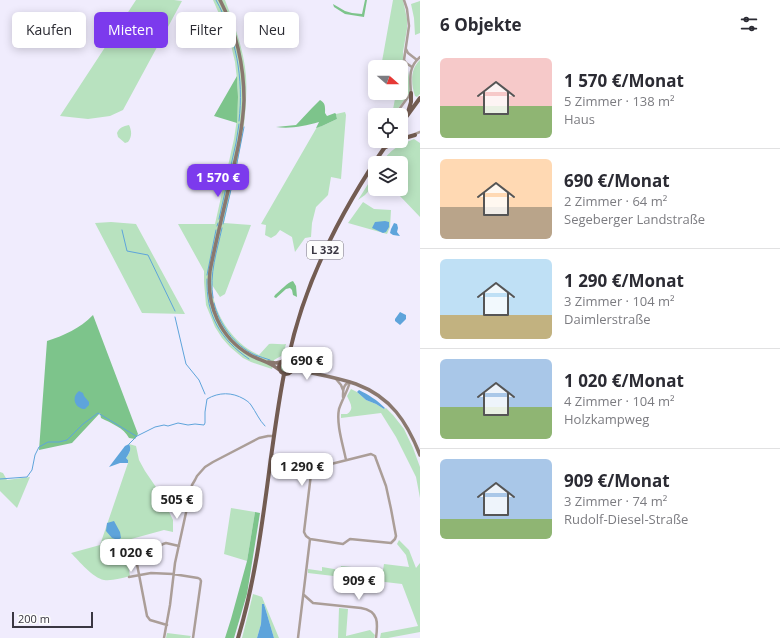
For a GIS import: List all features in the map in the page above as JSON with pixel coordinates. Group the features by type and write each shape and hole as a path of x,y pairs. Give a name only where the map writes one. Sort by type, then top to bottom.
{"main road":[{"path":"220,0 231,26 239,52 244,100 238,149 210,271 209,294 217,320 228,337 238,347 248,354 278,368 280,372 284,374 290,373 293,369"},
{"path":"408,112 411,102 411,93"},
{"path":"408,114 420,98"},
{"path":"408,137 415,135"},
{"name":"L 332","path":"288,360 299,317 321,260 347,207 383,150"},
{"path":"265,362 276,363 288,360 292,364 293,369"},
{"path":"278,368 280,362"},
{"path":"293,369 350,382 374,393 397,412 408,428 420,455"},
{"path":"238,638 250,593 256,561 273,436 284,374"}],"street":[{"path":"404,0 407,9 408,26 404,60 412,67"},
{"path":"406,48 408,53 417,60"},
{"path":"399,108 411,93 410,80 412,67 420,57"},
{"path":"415,135 420,132"},
{"path":"335,379 341,385 343,390"},
{"path":"343,397 345,384 350,382"},
{"path":"346,460 338,415 343,397 350,382"},
{"path":"164,638 173,574 192,484 200,472 213,462 259,438 273,436"},
{"path":"371,454 375,456 386,486 396,536 395,539 391,543 350,538 343,544 310,539 304,532 312,471 316,468 371,454"},
{"path":"298,638 310,539"},
{"path":"167,625 150,620 147,616 136,560 137,556 154,550 166,543 179,546"},
{"path":"129,577 147,573 173,574 200,579 201,581 192,638"},
{"path":"304,595 313,603 361,608 371,611 377,620 376,638"}],"green space":[{"path":"136,0 182,1 168,27 168,12 128,12"},
{"path":"213,0 225,0 229,12 218,12"},
{"path":"365,0 367,0 364,17 345,14 334,7 333,4 345,11 362,14"},
{"path":"393,0 403,0 407,19 407,29 403,52 404,60 382,60"},
{"path":"420,1 420,33 415,35 411,4"},
{"path":"236,31 245,66 245,113 240,150 224,223 251,225 225,294 220,297 212,285 213,294 222,321 234,336 248,349 259,355 269,344 286,344 283,355 274,360 272,369 243,358 222,338 215,327 206,305 204,271 178,224 215,224 237,119 238,88 232,48 236,48"},
{"path":"105,48 157,48 123,110 110,116 88,119 60,116"},
{"path":"420,60 420,94 417,97 415,96 412,77 414,68"},
{"path":"408,71 410,83 410,93 408,96"},
{"path":"237,76 238,97 237,123 214,116"},
{"path":"320,100 324,104 325,113 327,116 335,113 337,119 316,128 319,122 298,127 276,127 296,125"},
{"path":"395,100 405,100 398,108 393,108"},
{"path":"345,112 341,179 331,177 328,195 316,207 312,223 311,237 305,238 295,252 292,237 280,230 271,238 265,235 266,225 261,224 317,127 337,119 336,114"},
{"path":"129,125 131,136 128,142 125,143 118,137 117,133 125,126"},
{"path":"414,139 420,143 420,217 400,196 408,196 408,156 386,156 396,148 408,148 408,141"},
{"path":"368,184 368,192 358,200"},
{"path":"363,202 374,209 391,210 390,227 387,234 348,223"},
{"path":"111,222 136,224 185,314 142,313 95,223"},
{"path":"293,281 296,286 297,297 293,295 290,288 286,289 276,298 274,297 286,285"},
{"path":"93,315 138,434 135,439 129,438 121,429 101,418 100,413 72,443 39,450 47,341 72,331"},
{"path":"284,362 288,362 290,363 290,371 284,372 281,369 281,365"},
{"path":"351,389 366,400 384,409 386,408 404,429 420,467 420,498 416,477 396,437 381,413 341,418 341,414 347,414 351,410 347,396"},
{"path":"129,444 136,446 139,460 160,493 173,520 173,532 164,530 124,541 130,576 114,580 104,580 91,573 71,553 100,545 128,463 126,458 130,450"},
{"path":"0,472 3,473 7,480 30,477 17,508 0,491"},
{"path":"231,508 255,512 247,561 224,554"},
{"path":"255,512 260,513 247,594 234,638 225,638 247,561"},
{"path":"399,540 409,550 416,568 420,563 420,632 380,638 381,633 418,626 402,584 308,573 308,569 322,571 322,567 340,570 341,566 383,570 384,564 409,567 406,555 397,544"},
{"path":"253,594 262,597 279,638 274,638 264,604 262,605 261,624 257,638 242,638"},
{"path":"339,608 348,609 346,636 370,630 375,635 374,638 338,638"},
{"path":"167,633 191,636 190,638 166,638"}],"water":[{"path":"375,222 389,222 389,227 386,232 383,233 372,228"},
{"path":"394,223 397,224 397,232 400,236 390,233"},
{"path":"400,312 406,315 406,319 400,325 395,321 395,319"},
{"path":"359,390 373,398 385,408 384,409 366,400 357,392"},
{"path":"79,391 83,393 89,402 89,405 85,409 82,409 75,403 76,394"},
{"path":"129,444 130,450 126,458 128,463 120,463 109,467 125,446"},
{"path":"114,521 120,532 121,538 118,540 112,538 106,531 107,523"},
{"path":"262,604 264,604 274,638 257,638 261,624"}],"waterway":[{"path":"216,0 229,28 237,58 240,89 239,121"},
{"path":"219,219 239,124"},
{"path":"223,224 244,127"},
{"path":"213,298 213,271 222,228"},
{"path":"122,230 127,251 148,255 175,311"},
{"path":"207,275 216,230"},
{"path":"207,279 209,304 217,325 230,343 249,359"},
{"path":"214,303 220,319 234,340 247,351 270,360"},
{"path":"175,317 186,364 199,380 205,394"},
{"path":"129,444 137,436 155,427 164,425 168,426 178,423 188,425 204,425 207,399 221,394 235,395 247,401 265,426"},
{"path":"0,479 27,477 32,470 35,455 39,447 48,442 67,440 83,424 98,413 136,436"}]}
